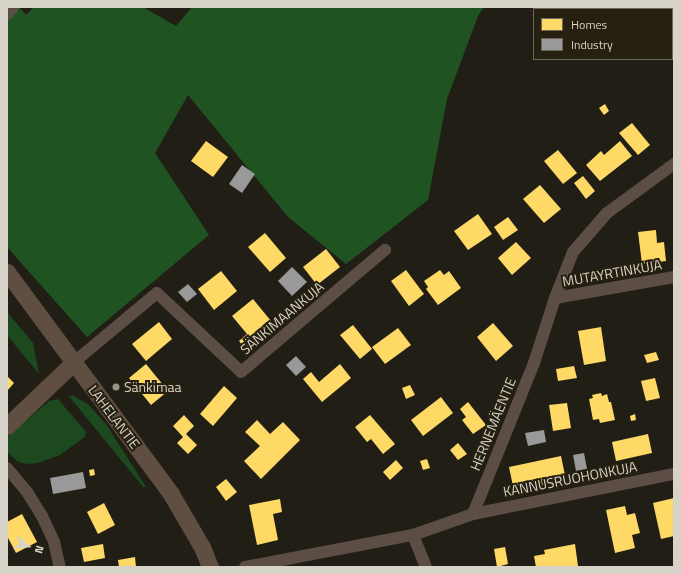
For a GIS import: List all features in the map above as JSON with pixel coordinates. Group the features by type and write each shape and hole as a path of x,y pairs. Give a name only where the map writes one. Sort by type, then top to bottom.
{"main road":[{"name":"LAHELANTIE","path":"7,272 171,494 202,547 210,567"},
{"path":"7,426 73,363"}],"street":[{"path":"7,14 13,7"},
{"name":"HERNEMÄENTIE","path":"473,514 534,363 555,298 573,252 607,213 674,164"},
{"name":"SÄNKIMAANKUJA","path":"73,363 156,293 241,372 385,250"},
{"name":"MUTAYRTINKUJA","path":"555,298 674,277"},
{"path":"7,468 27,492 42,516 54,542 60,567"},
{"name":"KANNUSRUOHONKUJA","path":"473,514 674,474"},
{"path":"245,567 413,535 473,514"},
{"path":"413,535 426,567"}],"green space":[{"path":"7,7 19,7 26,15 34,7 143,7 176,26 192,7 484,7 478,16 447,99 428,200 346,264 288,217 188,95 155,153 209,235 87,337 7,247"},
{"path":"7,312 33,343 39,374 7,335"},
{"path":"68,395 74,396 89,405 106,424 146,487 143,487"},
{"path":"58,399 86,432 85,437 60,455 38,463 27,464 18,462 7,452 7,437 49,401"}],"building: Homes":[{"path":"605,104 609,111 604,115 599,108"},
{"path":"632,123 650,145 638,155 619,133"},
{"path":"206,141 228,157 213,177 191,161"},
{"path":"620,141 632,156 600,181 586,165 601,151 604,155"},
{"path":"558,150 577,173 563,184 544,161"},
{"path":"583,176 595,191 586,199 574,183"},
{"path":"540,185 561,209 544,223 523,199"},
{"path":"478,214 492,234 468,250 454,231"},
{"path":"508,217 518,230 503,240 494,227"},
{"path":"656,230 657,243 664,242 666,261 642,264 638,232"},
{"path":"265,233 286,258 270,272 248,247"},
{"path":"516,242 531,258 512,275 498,258"},
{"path":"326,249 340,267 317,285 303,267"},
{"path":"406,270 424,294 409,306 391,281"},
{"path":"440,270 444,275 449,271 461,288 438,305 426,289 428,287 424,281"},
{"path":"221,271 237,291 214,310 198,289"},
{"path":"253,299 271,321 261,328 266,334 246,350 239,341 247,334 232,316"},
{"path":"159,322 172,339 146,361 132,344"},
{"path":"493,323 513,346 496,361 477,337"},
{"path":"353,325 372,349 360,359 340,335"},
{"path":"601,327 606,361 584,365 578,331"},
{"path":"398,328 411,345 385,364 372,347"},
{"path":"656,352 659,360 647,363 644,355"},
{"path":"146,364 168,391 151,405 129,378"},
{"path":"340,364 351,378 322,402 303,379 311,372 319,382"},
{"path":"574,366 577,378 558,381 556,369"},
{"path":"7,376 14,383 7,391"},
{"path":"655,378 660,398 646,401 641,381"},
{"path":"410,385 415,395 406,399 402,388"},
{"path":"224,386 237,398 213,426 200,414"},
{"path":"601,393 602,396 607,394 609,402 611,402 615,420 600,423 599,419 593,420 589,399 593,398 592,395"},
{"path":"441,397 453,413 423,436 411,420"},
{"path":"468,402 486,425 473,434 462,420 466,417 460,409"},
{"path":"567,403 571,428 553,431 549,405"},
{"path":"635,414 636,420 631,421 630,416"},
{"path":"184,415 194,426 186,434 197,445 188,454 177,443 183,437 173,426"},
{"path":"370,415 395,444 383,454 371,439 367,442 355,427"},
{"path":"257,420 270,434 283,422 300,440 261,479 244,461 260,446 245,432"},
{"path":"648,434 652,453 616,461 612,442"},
{"path":"458,443 467,454 458,460 450,450"},
{"path":"561,456 566,480 514,491 509,467"},
{"path":"427,459 430,468 423,470 420,461"},
{"path":"396,460 403,468 390,480 383,472"},
{"path":"94,469 95,475 90,476 89,470"},
{"path":"226,479 237,492 226,501 216,487"},
{"path":"674,498 674,536 661,539 653,503"},
{"path":"280,499 282,512 273,514 278,540 257,545 249,505"},
{"path":"104,503 115,525 98,534 87,512"},
{"path":"625,506 627,515 635,513 640,533 632,535 635,548 615,553 606,510"},
{"path":"22,514 37,542 16,553 7,536 7,522"},
{"path":"103,544 105,558 84,562 81,548"},
{"path":"575,544 578,566 536,567 534,556 545,554 544,550"},
{"path":"505,547 508,564 497,567 494,549"},
{"path":"135,557 136,567 119,567 118,560"}],"building: Industry":[{"path":"242,165 255,174 242,193 229,184"},
{"path":"292,267 307,282 292,296 278,281"},
{"path":"188,284 197,294 187,302 178,292"},
{"path":"296,356 306,367 296,376 286,365"},
{"path":"544,430 546,442 528,446 525,433"},
{"path":"584,453 587,469 576,471 573,455"},
{"path":"83,472 86,488 53,494 50,478"}],"place":[{"name":"Sänkimaa","path":"116,387"}]}
